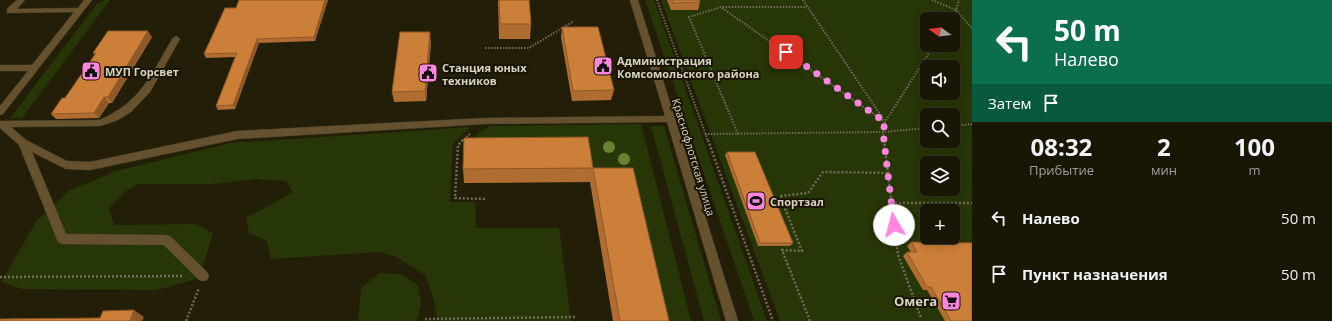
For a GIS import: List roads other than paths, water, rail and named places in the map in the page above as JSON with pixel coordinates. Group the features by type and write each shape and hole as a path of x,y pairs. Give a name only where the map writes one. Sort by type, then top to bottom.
{"street":[{"path":"21,0 10,11 81,10"},
{"path":"0,112 88,0"},
{"name":"Краснофлотская улица","path":"634,0 732,321"},
{"path":"0,124 100,122 114,119 136,104 147,90 176,39"},
{"path":"0,68 35,68"},
{"path":"0,124 23,144 66,165 90,166 237,135 485,121 670,119"},
{"path":"23,144 62,239 167,240 203,276"}],"place":[{"name":"Администрация Комсомольского района","path":"603,66"},
{"name":"МУП Горсвет","path":"91,71"},
{"name":"Станция юных техников","path":"428,73"},
{"name":"Спортзал","path":"756,201"},
{"name":"Омега","path":"951,301"}]}
